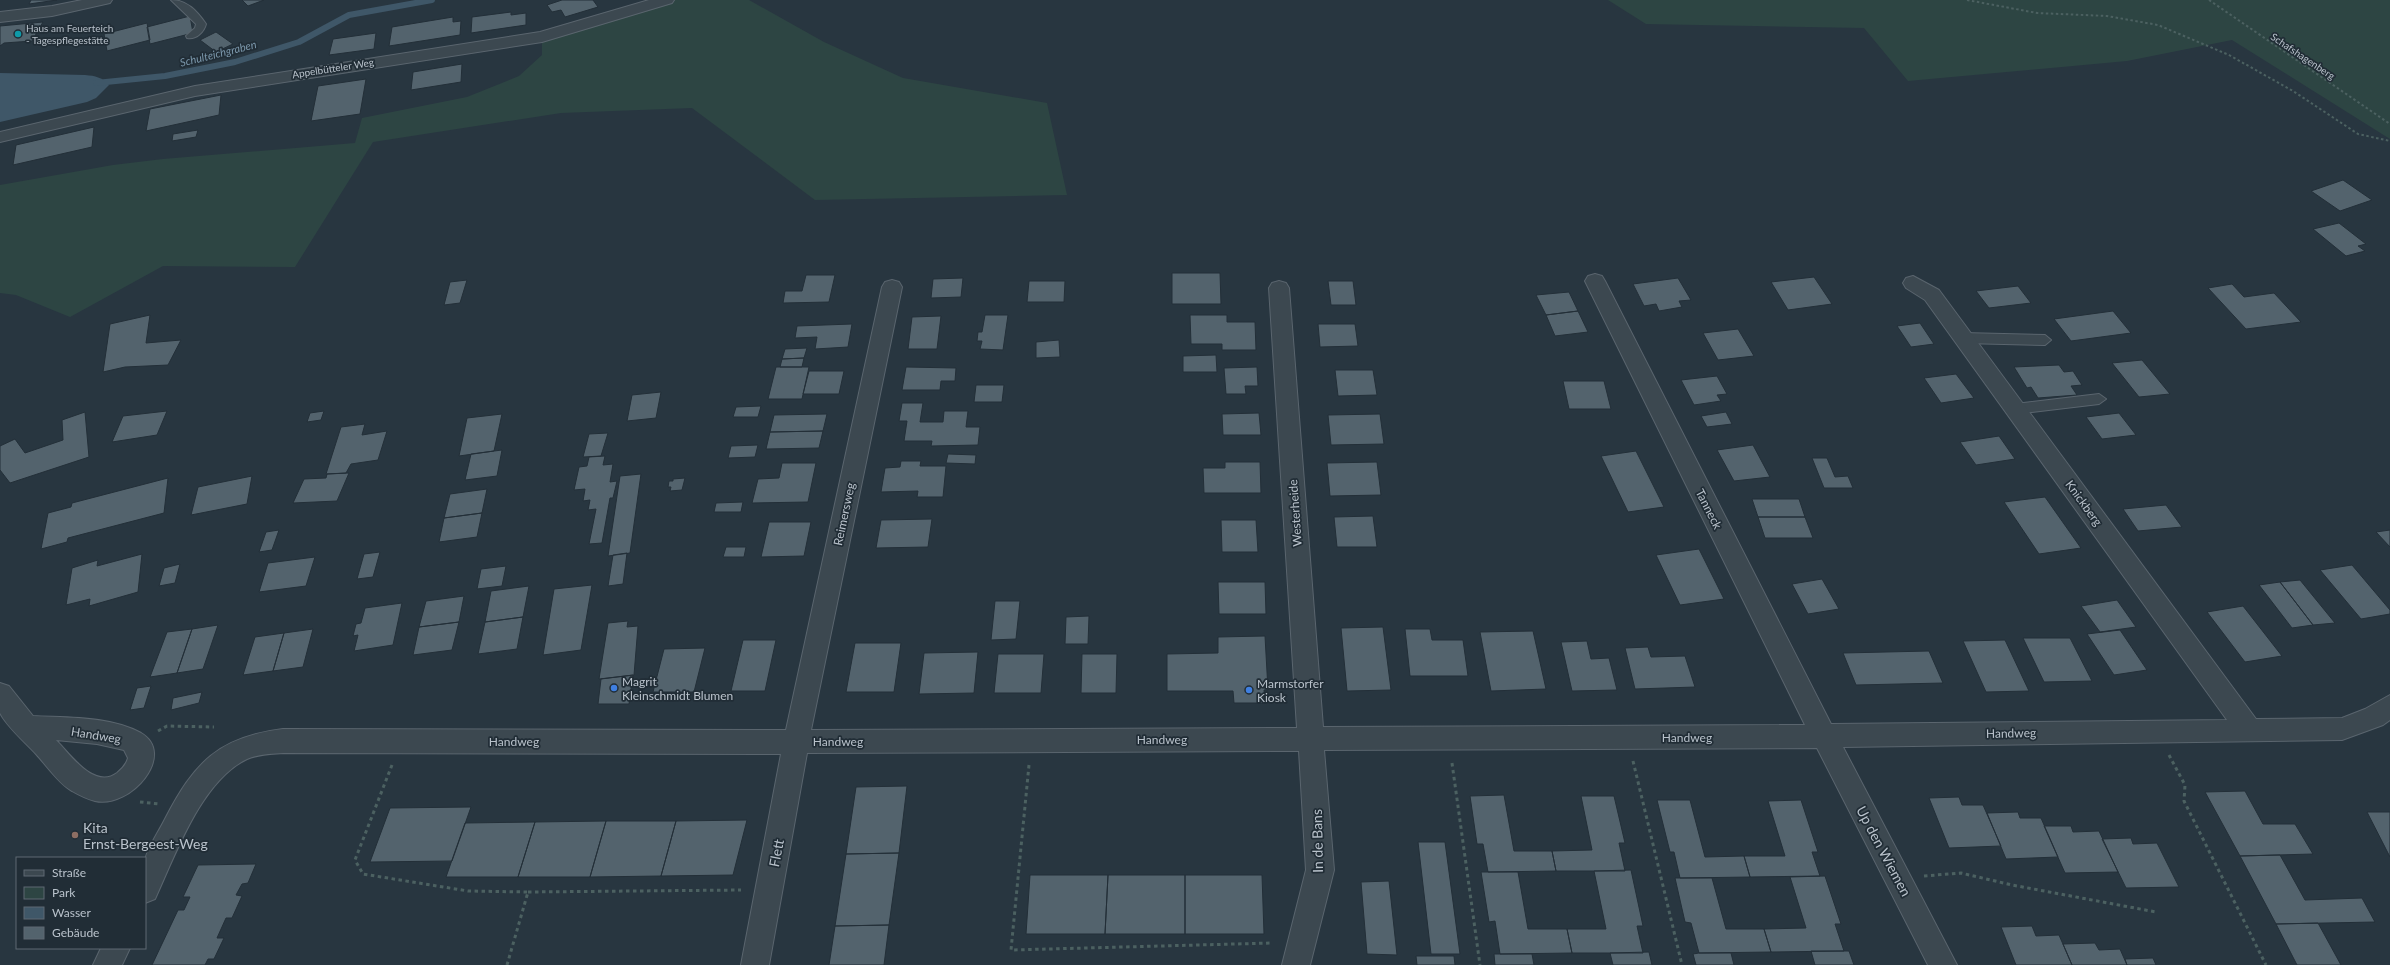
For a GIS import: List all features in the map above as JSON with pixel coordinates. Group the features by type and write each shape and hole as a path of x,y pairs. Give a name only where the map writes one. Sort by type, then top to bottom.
{"street":[{"path":"0,18 52,11 104,0"},
{"name":"Appelbütteler Weg","path":"0,137 194,91 542,37 577,28 666,0"},
{"name":"Tanneck","path":"1595,281 1824,736"},
{"name":"Knickberg","path":"1913,283 1932,295 2249,730"},
{"name":"Reimersweg","path":"796,742 892,287"},
{"name":"Westerheide","path":"1279,288 1311,738"},
{"path":"0,694 27,727 80,782 88,788 108,791"},
{"name":"Handweg","path":"146,888 188,804 202,782 230,756 258,744 283,740 796,742 1824,736 2342,729 2374,716 2390,706"},
{"name":"Handweg","path":"27,727 99,733 134,743 139,749 140,759 137,770 132,778 120,787 108,791"},
{"name":"Up den Wiemen","path":"1824,736 1943,965"},
{"name":"In de Bans","path":"1299,953 1320,870 1311,738"},
{"name":"Flett","path":"755,965 796,742"},
{"path":"107,965 115,949"}],"lane":[{"path":"176,0 194,15 201,24 200,29 191,36"},
{"path":"1963,338 2045,340"},
{"path":"2015,408 2099,399"}],"path":[{"path":"1967,0 2037,13 2107,16 2158,26 2229,55 2293,91 2358,134 2390,142"},
{"name":"Schafshagenberg","path":"2209,0 2390,124"},
{"path":"134,743 167,726 214,727"},
{"path":"2156,731 2185,785 2184,801 2266,965"},
{"path":"1627,737 1682,965"},
{"path":"1449,738 1480,965"},
{"path":"1031,740 1011,950 1299,953"},
{"path":"402,741 355,860 363,874 468,891 769,890"},
{"path":"108,791 124,799 150,804 188,804"},
{"path":"1899,879 1960,873 2012,885 2156,912"},
{"path":"507,965 528,892"}],"green space":[{"path":"666,0 749,0 824,42 903,78 1047,103 1067,195 815,200 692,108 561,113 373,142 295,267 163,266 70,317 16,295 0,293 0,185 113,165 163,159 355,143 362,118 467,97 519,76 542,55 542,37"},
{"path":"1608,0 2390,0 2390,139 2232,40 2127,61 1908,81 1864,28 1646,24"}],"water":[{"path":"0,73 89,75 103,80 109,85 96,98 87,102 0,122"}],"building":[{"path":"31,0 57,0 29,4"},
{"path":"242,0 264,0 248,6"},
{"path":"562,0 593,0 598,7 565,17 561,10 552,12 547,5"},
{"path":"511,12 511,15 526,13 526,25 471,33 472,17"},
{"path":"190,16 193,33 150,44 147,27"},
{"path":"453,17 453,22 461,21 460,35 389,46 392,27"},
{"name":"Haus am Feuerteich - Tagespflegestätte","path":"43,22 32,41 4,43 0,46 0,26"},
{"path":"147,23 150,40 107,51 104,34"},
{"path":"216,32 233,44 216,52 200,40"},
{"path":"376,33 374,49 329,55 333,39"},
{"path":"462,64 461,82 411,90 413,72"},
{"path":"366,79 360,114 311,121 318,86"},
{"path":"221,95 219,115 146,131 150,109"},
{"path":"94,127 92,147 13,165 16,145"},
{"path":"198,130 196,137 172,141 173,134"},
{"path":"2343,180 2372,200 2340,211 2311,191"},
{"path":"2339,223 2366,244 2358,246 2365,251 2346,256 2313,229"},
{"path":"1172,273 1220,273 1221,304 1172,304"},
{"path":"806,275 835,275 829,302 783,303 785,291 802,291"},
{"path":"1814,277 1832,304 1788,310 1771,282"},
{"path":"963,278 961,297 931,298 933,279"},
{"path":"1678,278 1691,300 1679,301 1682,307 1659,311 1656,304 1644,306 1633,284"},
{"path":"467,280 460,303 444,305 450,282"},
{"path":"1029,281 1065,281 1064,302 1027,302"},
{"path":"1328,281 1353,281 1356,305 1331,305"},
{"path":"2232,284 2244,297 2274,293 2301,322 2246,329 2208,288"},
{"path":"2018,286 2031,303 1989,308 1976,291"},
{"path":"1569,292 1578,311 1546,315 1536,295"},
{"path":"1578,311 1588,332 1555,336 1546,315"},
{"path":"2113,311 2131,333 2071,341 2054,319"},
{"path":"150,315 146,343 181,340 168,365 125,367 103,372 110,324"},
{"path":"985,315 1008,315 1003,350 980,349 982,341 977,341 978,332 982,332"},
{"path":"1190,315 1227,315 1227,322 1255,322 1256,350 1222,350 1222,344 1191,344"},
{"path":"941,316 937,349 908,349 912,317"},
{"path":"1920,323 1934,344 1911,347 1897,326"},
{"path":"852,324 848,347 815,349 817,337 795,338 797,326"},
{"path":"1318,324 1355,324 1358,346 1320,347"},
{"path":"1738,329 1754,356 1718,360 1703,333"},
{"path":"1059,340 1060,357 1036,358 1036,342"},
{"path":"807,348 804,358 782,359 785,349"},
{"path":"1216,355 1217,372 1183,372 1183,356"},
{"path":"804,358 802,367 780,367 782,359"},
{"path":"2142,360 2170,394 2139,397 2112,363"},
{"path":"2059,365 2064,372 2073,371 2082,385 2071,386 2077,395 2038,398 2031,387 2027,388 2014,367"},
{"path":"776,367 809,367 802,399 768,399"},
{"path":"906,367 956,368 955,381 941,381 940,390 902,390"},
{"path":"1257,367 1258,386 1245,386 1246,394 1226,394 1224,368"},
{"path":"1335,370 1373,370 1377,395 1338,396"},
{"path":"809,371 844,371 839,394 803,394"},
{"path":"1956,374 1974,398 1941,403 1924,378"},
{"path":"1717,376 1727,394 1717,395 1721,401 1694,405 1681,380"},
{"path":"1563,381 1604,381 1611,409 1569,409"},
{"path":"976,385 1004,385 1002,402 974,402"},
{"path":"661,392 656,418 627,421 632,395"},
{"path":"902,403 923,403 920,422 943,422 944,411 968,411 966,427 980,427 978,445 931,446 932,441 904,441 907,421 899,421"},
{"path":"761,406 758,417 733,417 736,407"},
{"path":"167,411 157,435 112,442 123,416"},
{"path":"324,411 321,420 307,422 310,413"},
{"path":"85,412 89,457 10,483 0,470 0,446 15,439 25,453 63,440 62,420"},
{"path":"1726,412 1732,424 1707,427 1701,416"},
{"path":"1259,413 1261,435 1223,435 1222,414"},
{"path":"2119,413 2136,435 2102,439 2086,417"},
{"path":"502,414 494,451 459,456 467,418"},
{"path":"827,414 823,431 770,432 774,415"},
{"path":"1380,414 1384,444 1331,445 1328,415"},
{"path":"365,424 362,435 387,431 378,460 351,464 346,473 326,474 341,427"},
{"path":"823,431 819,448 766,449 770,432"},
{"path":"608,433 601,456 583,457 589,434"},
{"path":"1999,436 2015,459 1976,465 1960,442"},
{"path":"758,445 755,457 728,458 731,446"},
{"path":"1753,445 1770,477 1734,481 1717,450"},
{"path":"502,450 497,476 465,480 471,454"},
{"path":"1636,451 1664,507 1628,512 1601,456"},
{"path":"948,454 976,455 975,464 946,463"},
{"path":"605,456 603,465 613,464 610,482 617,481 613,498 610,498 602,543 589,544 596,509 588,510 590,500 583,501 585,489 574,490 579,467 587,466 589,457"},
{"path":"1812,458 1827,458 1835,477 1848,476 1853,488 1824,488"},
{"path":"901,461 921,461 920,466 946,466 943,497 917,497 918,491 881,492 885,468 900,467"},
{"path":"1225,462 1260,462 1261,493 1204,493 1203,468 1225,468"},
{"path":"1377,462 1381,495 1330,496 1327,463"},
{"path":"782,463 816,463 808,502 752,503 758,479 779,478"},
{"path":"349,473 337,501 293,503 304,479 326,478 327,474"},
{"path":"641,474 630,553 608,556 620,476"},
{"path":"252,476 247,504 191,515 198,487"},
{"path":"168,478 164,513 68,538 67,542 41,549 48,513 71,507 72,503"},
{"path":"685,478 682,490 670,491 671,487 668,487 669,481 673,481 673,479"},
{"path":"487,489 482,513 444,518 450,494"},
{"path":"2045,497 2081,548 2039,554 2004,502"},
{"path":"1752,499 1799,499 1805,517 1758,517"},
{"path":"743,502 741,512 714,512 716,503"},
{"path":"2166,505 2182,527 2138,531 2123,509"},
{"path":"482,513 477,537 439,542 444,518"},
{"path":"1373,516 1377,547 1337,547 1334,517"},
{"path":"1758,517 1805,517 1813,538 1765,538"},
{"path":"932,519 928,547 876,548 881,520"},
{"path":"1221,520 1256,520 1258,552 1222,552"},
{"path":"769,522 811,522 804,556 761,557"},
{"path":"279,530 272,550 259,552 266,532"},
{"path":"2390,530 2390,547 2376,532"},
{"path":"726,547 746,547 744,557 723,557"},
{"path":"1699,549 1724,599 1680,605 1656,555"},
{"path":"380,552 373,577 357,579 364,554"},
{"path":"627,553 623,584 608,586 613,555"},
{"path":"142,554 138,592 89,606 90,599 66,605 72,568 98,560 97,566"},
{"path":"315,557 306,586 259,592 268,563"},
{"path":"180,564 175,583 159,586 164,568"},
{"path":"2352,565 2390,610 2390,614 2361,619 2320,570"},
{"path":"506,566 502,586 477,589 481,569"},
{"path":"1822,579 1839,609 1808,614 1792,584"},
{"path":"2300,580 2335,623 2313,625 2280,582"},
{"path":"1218,582 1265,582 1266,614 1219,614"},
{"path":"2280,582 2313,625 2292,628 2259,585"},
{"path":"592,585 581,650 543,655 554,589"},
{"path":"529,586 523,617 485,622 491,591"},
{"path":"464,596 459,622 419,627 426,601"},
{"path":"2117,600 2136,627 2100,632 2081,606"},
{"path":"995,601 1020,601 1016,639 991,640"},
{"path":"402,603 393,645 354,651 358,635 353,636 356,624 361,623 365,608"},
{"path":"2243,606 2282,656 2245,662 2207,612"},
{"path":"1089,616 1088,644 1065,644 1066,617"},
{"path":"523,617 517,649 478,654 485,622"},
{"path":"628,621 627,627 638,626 634,675 599,679 608,623"},
{"path":"459,622 452,650 413,655 419,627"},
{"path":"218,625 203,669 177,673 192,629"},
{"path":"1383,627 1391,690 1347,691 1341,628"},
{"path":"192,629 177,673 150,677 167,632"},
{"path":"313,629 303,667 273,671 284,633"},
{"path":"1405,629 1430,629 1432,640 1463,640 1468,676 1410,676"},
{"path":"2120,630 2147,670 2114,675 2087,634"},
{"path":"1533,631 1546,689 1491,691 1480,632"},
{"path":"284,633 273,671 243,675 255,637"},
{"path":"1265,636 1268,690 1264,690 1265,703 1234,703 1233,691 1167,691 1167,654 1218,653 1218,637"},
{"path":"2023,638 2070,638 2092,681 2044,682"},
{"path":"743,640 776,640 765,691 731,691"},
{"path":"2005,640 2029,691 1986,692 1963,641"},
{"path":"1587,641 1591,659 1609,658 1617,690 1572,691 1561,642"},
{"path":"855,643 901,643 894,692 846,692"},
{"path":"1648,647 1651,657 1685,656 1695,687 1635,689 1625,648"},
{"path":"705,648 694,692 653,692 664,649"},
{"path":"1929,651 1943,683 1856,685 1843,653"},
{"path":"978,652 974,693 919,694 924,653"},
{"path":"998,654 1044,654 1041,693 994,693"},
{"path":"1082,654 1117,654 1116,693 1081,693"},
{"path":"633,675 629,704 598,704 601,679"},
{"path":"151,686 144,708 130,710 137,688"},
{"path":"202,692 199,703 171,710 173,698"},
{"path":"907,786 899,853 846,854 856,787"},
{"path":"2245,791 2263,824 2295,824 2313,854 2240,856 2205,792"},
{"path":"1504,795 1514,851 1552,851 1556,871 1488,872 1483,844 1477,844 1470,796"},
{"path":"1581,796 1614,796 1625,843 1619,843 1625,871 1556,871 1552,851 1592,850"},
{"path":"1959,797 1962,805 1983,805 2001,846 1949,848 1929,798"},
{"path":"1657,800 1690,800 1705,857 1744,856 1750,877 1680,878 1674,852 1670,852"},
{"path":"1801,800 1818,852 1812,852 1820,876 1750,877 1744,856 1785,856 1768,801"},
{"path":"471,807 452,861 370,862 390,808"},
{"path":"2018,812 2020,818 2041,818 2058,857 2006,859 1987,813"},
{"path":"2367,812 2390,812 2390,857"},
{"path":"747,820 733,875 661,876 676,821"},
{"path":"606,821 590,877 518,877 535,822"},
{"path":"606,821 676,821 661,876 590,877"},
{"path":"535,822 518,877 446,877 465,823"},
{"path":"2044,826 2071,826 2073,832 2099,831 2118,872 2065,873"},
{"path":"2131,838 2133,844 2157,843 2179,887 2126,888 2102,839"},
{"path":"1418,842 1445,842 1460,954 1431,954"},
{"path":"899,853 889,925 835,926 846,854"},
{"path":"2280,855 2305,900 2362,898 2375,922 2276,924 2240,856"},
{"path":"256,864 248,883 242,884 236,895 242,896 232,918 226,918 217,938 224,938 214,959 208,959 205,965 152,965 178,910 184,910 190,897 183,897 198,865"},
{"path":"1631,870 1643,926 1637,926 1643,953 1572,953 1567,929 1606,929 1594,871"},
{"path":"1481,872 1518,872 1528,929 1567,929 1572,953 1500,954 1495,921 1489,922"},
{"path":"1030,875 1108,875 1105,934 1026,934"},
{"path":"1108,875 1185,875 1185,934 1105,934"},
{"path":"1185,875 1262,875 1264,934 1185,934"},
{"path":"1825,876 1841,924 1835,924 1844,951 1771,952 1764,929 1806,928 1790,877"},
{"path":"1675,878 1712,878 1726,929 1764,929 1771,952 1699,953 1691,923 1685,922"},
{"path":"1389,881 1397,955 1367,954 1361,882"},
{"path":"2318,923 2341,965 2297,965 2276,924"},
{"path":"889,925 884,965 829,965 835,926"},
{"path":"2032,926 2036,936 2059,935 2072,965 2016,965 2001,927"},
{"path":"2095,943 2099,950 2120,949 2127,965 2072,965 2063,944"},
{"path":"1811,951 1849,951 1854,965 1815,965"},
{"path":"1649,952 1652,965 1613,965 1610,953"},
{"path":"1731,953 1734,965 1696,965 1693,954"},
{"path":"1494,954 1532,954 1534,965 1495,965"},
{"path":"1416,956 1454,956 1455,965 1417,965"},
{"path":"2153,958 2156,965 2127,965 2125,959"}],"waterway":[{"name":"Schulteichgraben","path":"96,83 165,76 235,62 299,42 349,15 432,0"}],"place":[{"name":"Haus am Feuerteich - Tagespflegestätte","path":"18,34"},
{"name":"Magrit Kleinschmidt Blumen","path":"614,688"},
{"name":"Marmstorfer Kiosk","path":"1249,690"},
{"name":"Kita Ernst-Bergeest-Weg","path":"75,835"}]}
